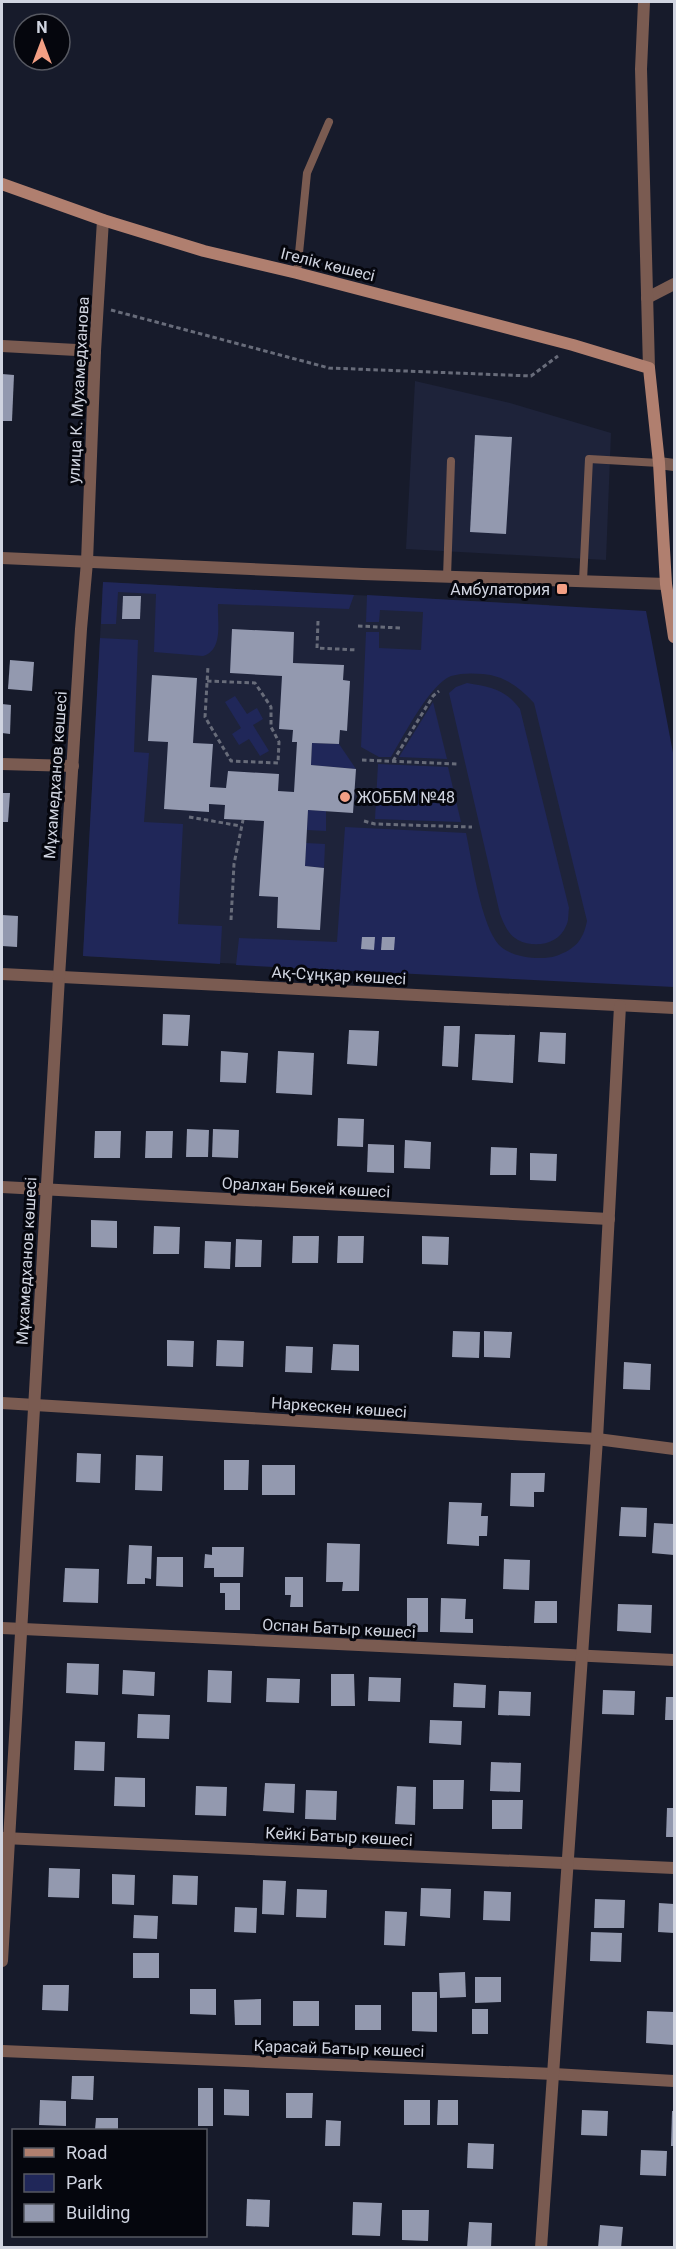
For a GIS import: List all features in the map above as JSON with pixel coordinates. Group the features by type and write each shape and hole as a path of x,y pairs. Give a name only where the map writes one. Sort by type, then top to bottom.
{"main road":[{"name":"Ігелік көшесі","path":"2,184 103,220 204,251 573,345 648,368"},
{"path":"648,368 659,463 666,584 675,638"}],"street":[{"path":"644,2 641,69 648,368"},
{"name":"улица К. Мухамедханова","path":"87,562 95,351 103,220"},
{"path":"647,298 675,284"},
{"path":"2,346 95,351"},
{"path":"659,463 675,465"},
{"path":"2,558 666,584"},
{"name":"Мұхамедханов көшесі","path":"2,1962 5,1838 21,1629 59,977 87,562"},
{"path":"2,764 73,766"},
{"name":"Ақ-Сұңқар көшесі","path":"2,974 675,1008"},
{"path":"541,2247 597,1439 620,1006"},
{"name":"Оралхан Бөкей көшесі","path":"2,1187 609,1219"},
{"name":"Наркескен көшесі","path":"2,1403 597,1439 675,1449"},
{"name":"Оспан Батыр көшесі","path":"2,1628 675,1660"},
{"name":"Кейкі Батыр көшесі","path":"5,1838 675,1868"},
{"name":"Қарасай Батыр көшесі","path":"2,2050 675,2081"}],"lane":[{"path":"297,273 307,173 329,122"},
{"path":"583,581 589,459 659,463"},
{"path":"447,577 451,461"}],"path":[{"path":"98,307 329,368 531,376 573,345"},
{"path":"318,621 317,648 357,650"},
{"path":"358,626 401,628"},
{"path":"207,666 206,717 231,761 278,763 279,742 271,727 271,707 255,683 207,681"},
{"path":"393,761 439,691"},
{"path":"362,760 457,764"},
{"path":"189,818 241,826"},
{"path":"231,920 234,864 243,820"},
{"path":"364,821 375,824 472,827"}],"shaded area":[{"path":"415,381 510,403 611,433 606,560 406,549"},
{"name":"ЖОББМ №48","path":"103,582 549,605 649,985 83,956"}],"green space":[{"path":"103,582 354,595 349,609 218,604 217,641 210,653 203,656 154,652 156,594 118,592 116,624 101,624"},
{"path":"367,595 646,611 674,758 674,987 236,965 239,938 337,942 345,827 466,833 487,923 499,945 510,952 534,958 556,956 577,943 585,928 587,921 534,703 517,687 491,675 471,673 451,676 434,689 391,757 379,757 361,747 366,632 379,632 379,648 421,650 423,612 380,610 379,622 366,622"},
{"path":"100,638 138,640 134,752 149,753 144,822 183,824 178,924 222,926 220,964 83,956"},
{"path":"467,683 497,690 509,697 520,709 569,908 568,922 563,932 546,943 525,943 515,938 507,929 500,914 449,693 456,687"},
{"path":"235,696 247,714 257,708 263,719 253,725 269,751 260,756 249,739 239,745 232,734 241,728 225,702"},
{"path":"433,702 447,759 399,757"},
{"path":"312,743 339,744 356,769 311,765"},
{"path":"378,764 448,767 461,822 375,819"},
{"path":"308,810 326,811 326,831 307,830"},
{"path":"306,843 325,844 324,868 305,866"}],"building":[{"path":"2,374 14,375 12,421 2,421"},
{"path":"475,435 512,437 506,534 470,532"},
{"path":"123,596 141,596 140,619 122,619"},
{"path":"232,629 294,632 293,663 344,665 343,680 350,681 347,731 340,730 339,744 312,743 311,765 356,769 353,813 308,810 305,866 324,868 320,930 277,928 278,897 259,896 264,821 224,819 225,805 209,804 209,812 164,809 168,742 148,741 152,675 197,678 193,743 213,744 210,787 226,788 228,771 279,774 278,791 294,792 297,742 292,742 293,730 279,729 282,676 230,673"},
{"path":"10,660 34,662 32,691 8,689"},
{"path":"2,704 11,705 10,734 2,733"},
{"path":"2,793 10,793 8,822 2,822"},
{"path":"2,915 18,916 17,947 2,946"},
{"path":"362,937 375,937 374,950 361,949"},
{"path":"382,937 395,937 394,950 381,950"},
{"path":"163,1014 190,1015 188,1046 162,1045"},
{"path":"444,1026 460,1026 458,1067 442,1066"},
{"path":"349,1030 379,1031 377,1066 347,1064"},
{"path":"540,1032 566,1033 565,1064 538,1062"},
{"path":"475,1034 515,1035 513,1083 472,1080"},
{"path":"221,1051 248,1053 246,1083 220,1082"},
{"path":"278,1051 314,1053 312,1095 276,1093"},
{"path":"338,1118 364,1119 363,1147 337,1146"},
{"path":"187,1129 209,1130 208,1157 186,1157"},
{"path":"213,1129 239,1130 238,1158 212,1157"},
{"path":"95,1131 121,1131 120,1158 94,1158"},
{"path":"146,1131 173,1131 172,1158 145,1158"},
{"path":"405,1140 431,1142 430,1169 404,1168"},
{"path":"368,1144 394,1145 394,1173 367,1172"},
{"path":"491,1147 517,1148 516,1175 490,1175"},
{"path":"530,1153 557,1154 556,1181 530,1180"},
{"path":"91,1220 117,1221 117,1248 91,1247"},
{"path":"154,1226 180,1227 179,1254 153,1254"},
{"path":"293,1236 319,1236 318,1263 292,1263"},
{"path":"338,1236 364,1236 363,1263 337,1263"},
{"path":"422,1236 449,1237 448,1265 422,1264"},
{"path":"236,1239 262,1240 261,1267 235,1267"},
{"path":"205,1241 231,1242 230,1269 204,1268"},
{"path":"453,1331 480,1332 479,1358 452,1357"},
{"path":"484,1331 512,1332 510,1358 484,1357"},
{"path":"167,1340 194,1341 193,1367 167,1366"},
{"path":"217,1340 244,1341 243,1367 216,1366"},
{"path":"333,1344 359,1345 359,1371 331,1370"},
{"path":"286,1346 313,1347 312,1373 285,1372"},
{"path":"624,1362 651,1364 650,1390 623,1389"},
{"path":"77,1453 101,1454 100,1483 76,1482"},
{"path":"136,1455 163,1456 162,1491 135,1490"},
{"path":"224,1460 249,1460 248,1490 224,1490"},
{"path":"262,1465 295,1465 295,1495 262,1495"},
{"path":"511,1473 545,1473 544,1492 534,1492 534,1507 510,1506"},
{"path":"449,1502 482,1503 481,1516 488,1516 487,1536 479,1536 479,1546 447,1544"},
{"path":"621,1507 647,1508 646,1537 619,1536"},
{"path":"654,1523 674,1524 674,1555 652,1553"},
{"path":"327,1543 360,1544 359,1591 342,1591 343,1582 326,1582"},
{"path":"129,1545 152,1546 151,1579 145,1578 145,1584 127,1584"},
{"path":"212,1547 244,1547 243,1577 214,1577 214,1568 204,1568 205,1554 212,1555"},
{"path":"157,1557 183,1557 183,1587 156,1586"},
{"path":"504,1559 530,1560 529,1590 503,1589"},
{"path":"65,1568 99,1569 98,1603 63,1602"},
{"path":"285,1577 303,1577 303,1607 290,1607 291,1595 285,1595"},
{"path":"220,1583 240,1583 240,1610 225,1610 225,1593 220,1593"},
{"path":"407,1598 428,1598 428,1632 407,1632"},
{"path":"441,1598 466,1599 465,1619 473,1619 473,1633 440,1632"},
{"path":"535,1601 557,1601 557,1623 534,1623"},
{"path":"618,1604 652,1605 651,1633 617,1631"},
{"path":"67,1663 99,1664 98,1695 66,1693"},
{"path":"123,1670 155,1672 154,1696 122,1694"},
{"path":"208,1670 232,1671 231,1703 207,1702"},
{"path":"331,1674 354,1674 355,1706 331,1706"},
{"path":"369,1677 401,1678 400,1702 368,1701"},
{"path":"267,1678 300,1679 299,1703 266,1702"},
{"path":"454,1683 486,1685 485,1708 453,1707"},
{"path":"603,1690 635,1691 634,1715 602,1714"},
{"path":"499,1691 531,1692 530,1716 498,1715"},
{"path":"666,1697 674,1697 674,1720 665,1720"},
{"path":"138,1714 170,1715 169,1739 137,1738"},
{"path":"430,1720 462,1721 461,1745 429,1743"},
{"path":"75,1741 105,1742 104,1771 74,1770"},
{"path":"491,1762 521,1763 520,1792 490,1791"},
{"path":"115,1777 145,1778 145,1807 114,1806"},
{"path":"433,1780 464,1780 463,1809 433,1809"},
{"path":"265,1783 295,1784 294,1813 263,1811"},
{"path":"196,1786 227,1787 226,1816 195,1815"},
{"path":"397,1786 416,1787 415,1825 395,1824"},
{"path":"306,1790 337,1791 336,1820 305,1819"},
{"path":"492,1800 523,1800 522,1829 492,1829"},
{"path":"667,1808 674,1808 674,1837 666,1837"},
{"path":"49,1868 80,1869 79,1898 48,1897"},
{"path":"112,1874 135,1875 134,1905 112,1904"},
{"path":"173,1875 198,1876 197,1905 172,1904"},
{"path":"263,1880 286,1881 284,1915 262,1914"},
{"path":"421,1888 451,1889 450,1918 420,1916"},
{"path":"297,1889 327,1890 326,1918 296,1917"},
{"path":"484,1891 511,1892 510,1921 483,1920"},
{"path":"595,1899 625,1900 624,1928 594,1928"},
{"path":"659,1903 674,1904 674,1933 658,1932"},
{"path":"235,1907 257,1908 256,1933 234,1932"},
{"path":"385,1911 407,1912 405,1946 384,1945"},
{"path":"134,1915 158,1916 157,1939 133,1938"},
{"path":"591,1932 622,1933 621,1962 590,1961"},
{"path":"133,1953 159,1953 159,1978 133,1978"},
{"path":"465,1972 466,1997 440,1998 439,1973"},
{"path":"475,1977 501,1977 501,2002 475,2003"},
{"path":"43,1985 69,1985 68,2011 42,2010"},
{"path":"190,1989 216,1989 216,2015 190,2014"},
{"path":"412,1992 437,1992 437,2032 412,2031"},
{"path":"261,1999 261,2025 235,2025 234,2000"},
{"path":"293,2001 319,2001 319,2026 293,2026"},
{"path":"355,2005 381,2005 381,2030 355,2030"},
{"path":"472,2009 488,2009 488,2034 472,2034"},
{"path":"647,2011 674,2012 674,2045 646,2043"},
{"path":"72,2076 94,2076 93,2100 71,2099"},
{"path":"198,2088 213,2088 213,2126 198,2126"},
{"path":"224,2089 249,2090 249,2116 224,2115"},
{"path":"286,2093 313,2093 312,2118 286,2118"},
{"path":"40,2100 66,2101 66,2126 39,2125"},
{"path":"404,2100 430,2100 430,2125 404,2125"},
{"path":"438,2100 458,2100 458,2125 437,2125"},
{"path":"582,2110 608,2111 607,2136 581,2135"},
{"path":"672,2111 674,2111 674,2146 671,2146"},
{"path":"96,2118 118,2118 118,2129 95,2129"},
{"path":"326,2120 341,2121 340,2146 325,2146"},
{"path":"468,2143 494,2144 493,2169 467,2168"},
{"path":"641,2150 667,2151 666,2176 640,2175"},
{"path":"247,2199 270,2200 269,2227 246,2226"},
{"path":"353,2202 382,2203 380,2236 352,2235"},
{"path":"402,2210 429,2210 428,2241 402,2240"},
{"path":"469,2222 492,2223 491,2248 467,2248"},
{"path":"600,2225 623,2227 621,2248 598,2248"}],"place":[{"name":"Амбулатория","path":"562,589"},
{"name":"ЖОББМ №48","path":"345,797"}]}
